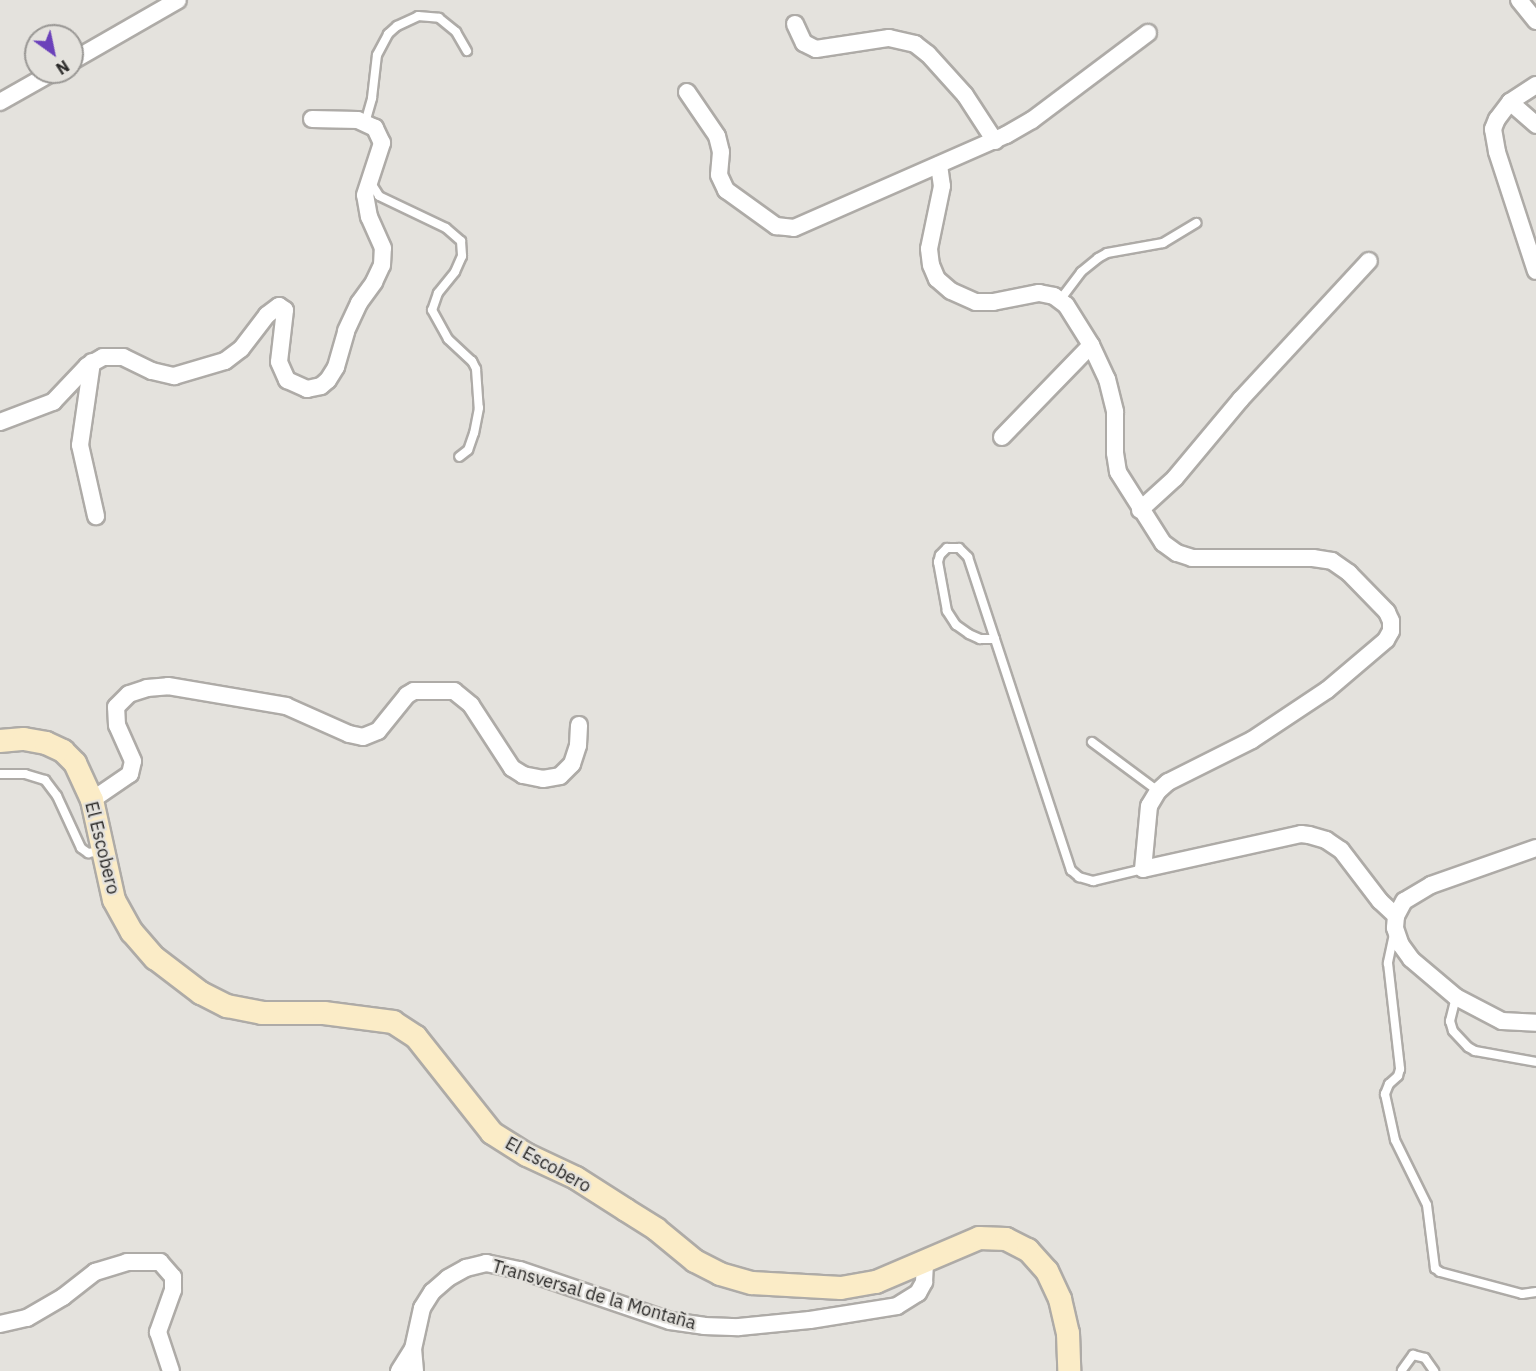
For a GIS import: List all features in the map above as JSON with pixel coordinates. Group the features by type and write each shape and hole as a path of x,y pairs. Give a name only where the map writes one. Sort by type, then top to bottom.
{"main road":[{"name":"El Escobero","path":"0,741 24,740 46,743 63,751 75,763 92,800 105,850 114,900 132,932 155,958 201,993 226,1006 262,1013 333,1013 393,1022 416,1037 492,1133 626,1210 656,1229 695,1261 720,1274 752,1282 842,1288 876,1282 979,1238 1006,1239 1028,1250 1047,1271 1060,1299 1068,1332 1069,1371"}],"street":[{"path":"84,54 178,0"},
{"path":"795,24 804,43 816,49 889,38 915,44 928,54 965,95 995,141"},
{"path":"687,92 717,136 721,152 719,175 724,186 782,228 801,226 995,141 1032,120 1148,33"},
{"path":"0,102 32,84"},
{"path":"1536,85 1510,102 1497,119 1493,129 1495,144 1536,272"},
{"path":"1510,102 1536,125"},
{"path":"0,422 53,402 92,362 103,357 116,356 160,374 187,374 230,359 241,349 267,315 279,306 285,310 280,340 281,370 287,380 295,386 307,389 321,386 332,374 346,331 382,265 383,248 369,217 365,195 382,143 379,133 358,120 312,119"},
{"path":"939,165 942,186 929,249 931,265 938,279 959,296 976,302 993,302 1039,293 1060,300 1091,345 1107,379 1112,397 1118,472 1163,543 1177,553 1192,558 1314,558 1332,561 1349,573 1387,612 1391,626 1386,640 1302,708 1252,740 1168,782 1158,791 1149,806 1143,869 1301,834 1326,840 1341,850 1396,922 1401,945 1411,958 1456,997 1502,1021 1536,1023"},
{"path":"1140,510 1175,478 1241,399 1369,261"},
{"path":"1002,437 1091,345"},
{"path":"92,362 80,445 96,516"},
{"path":"92,800 130,774 133,761 117,725 116,707 129,694 147,688 168,686 286,706 349,734 363,736 378,731 407,695 414,691 454,691 471,705 512,768 523,775 543,779 560,777 572,764 578,745 579,725"},
{"path":"1396,922 1404,901 1431,885 1536,848"},
{"path":"0,1324 27,1318 63,1297 95,1272 127,1262 160,1262 173,1277 172,1290 158,1332 171,1371"},
{"name":"Transversal de la Montaña","path":"415,1371 413,1348 422,1308 432,1292 448,1278 466,1268 486,1263 520,1270 670,1321 704,1326 739,1327 810,1320 897,1306 918,1293 924,1282 925,1263"},
{"path":"399,1371 413,1348"}],"lane":[{"path":"366,123 372,98 377,55 388,34 397,26 418,16 439,18 456,32 467,51"},
{"path":"369,180 379,196 446,228 461,242 462,256 455,272 438,293 432,310 448,339 472,361 476,369 479,408 468,450 459,457"},
{"path":"1060,300 1081,272 1098,258 1107,253 1163,243 1196,223"},
{"path":"995,639 980,639 969,634 951,618 945,604 938,562 940,555 948,548 959,548 966,553 995,639 1071,870 1079,877 1093,881 1143,869"},
{"path":"1092,742 1158,791"},
{"path":"0,774 25,774 45,780 57,796 81,848 88,853 105,850"},
{"path":"1396,922 1388,963 1400,1069 1398,1076 1389,1084 1385,1094 1395,1140 1427,1205 1435,1268 1440,1272 1522,1294 1536,1292"},
{"path":"1456,997 1450,1021 1453,1031 1468,1047 1475,1051 1536,1062"},
{"path":"1402,1370 1413,1355 1425,1358 1434,1371"}]}
